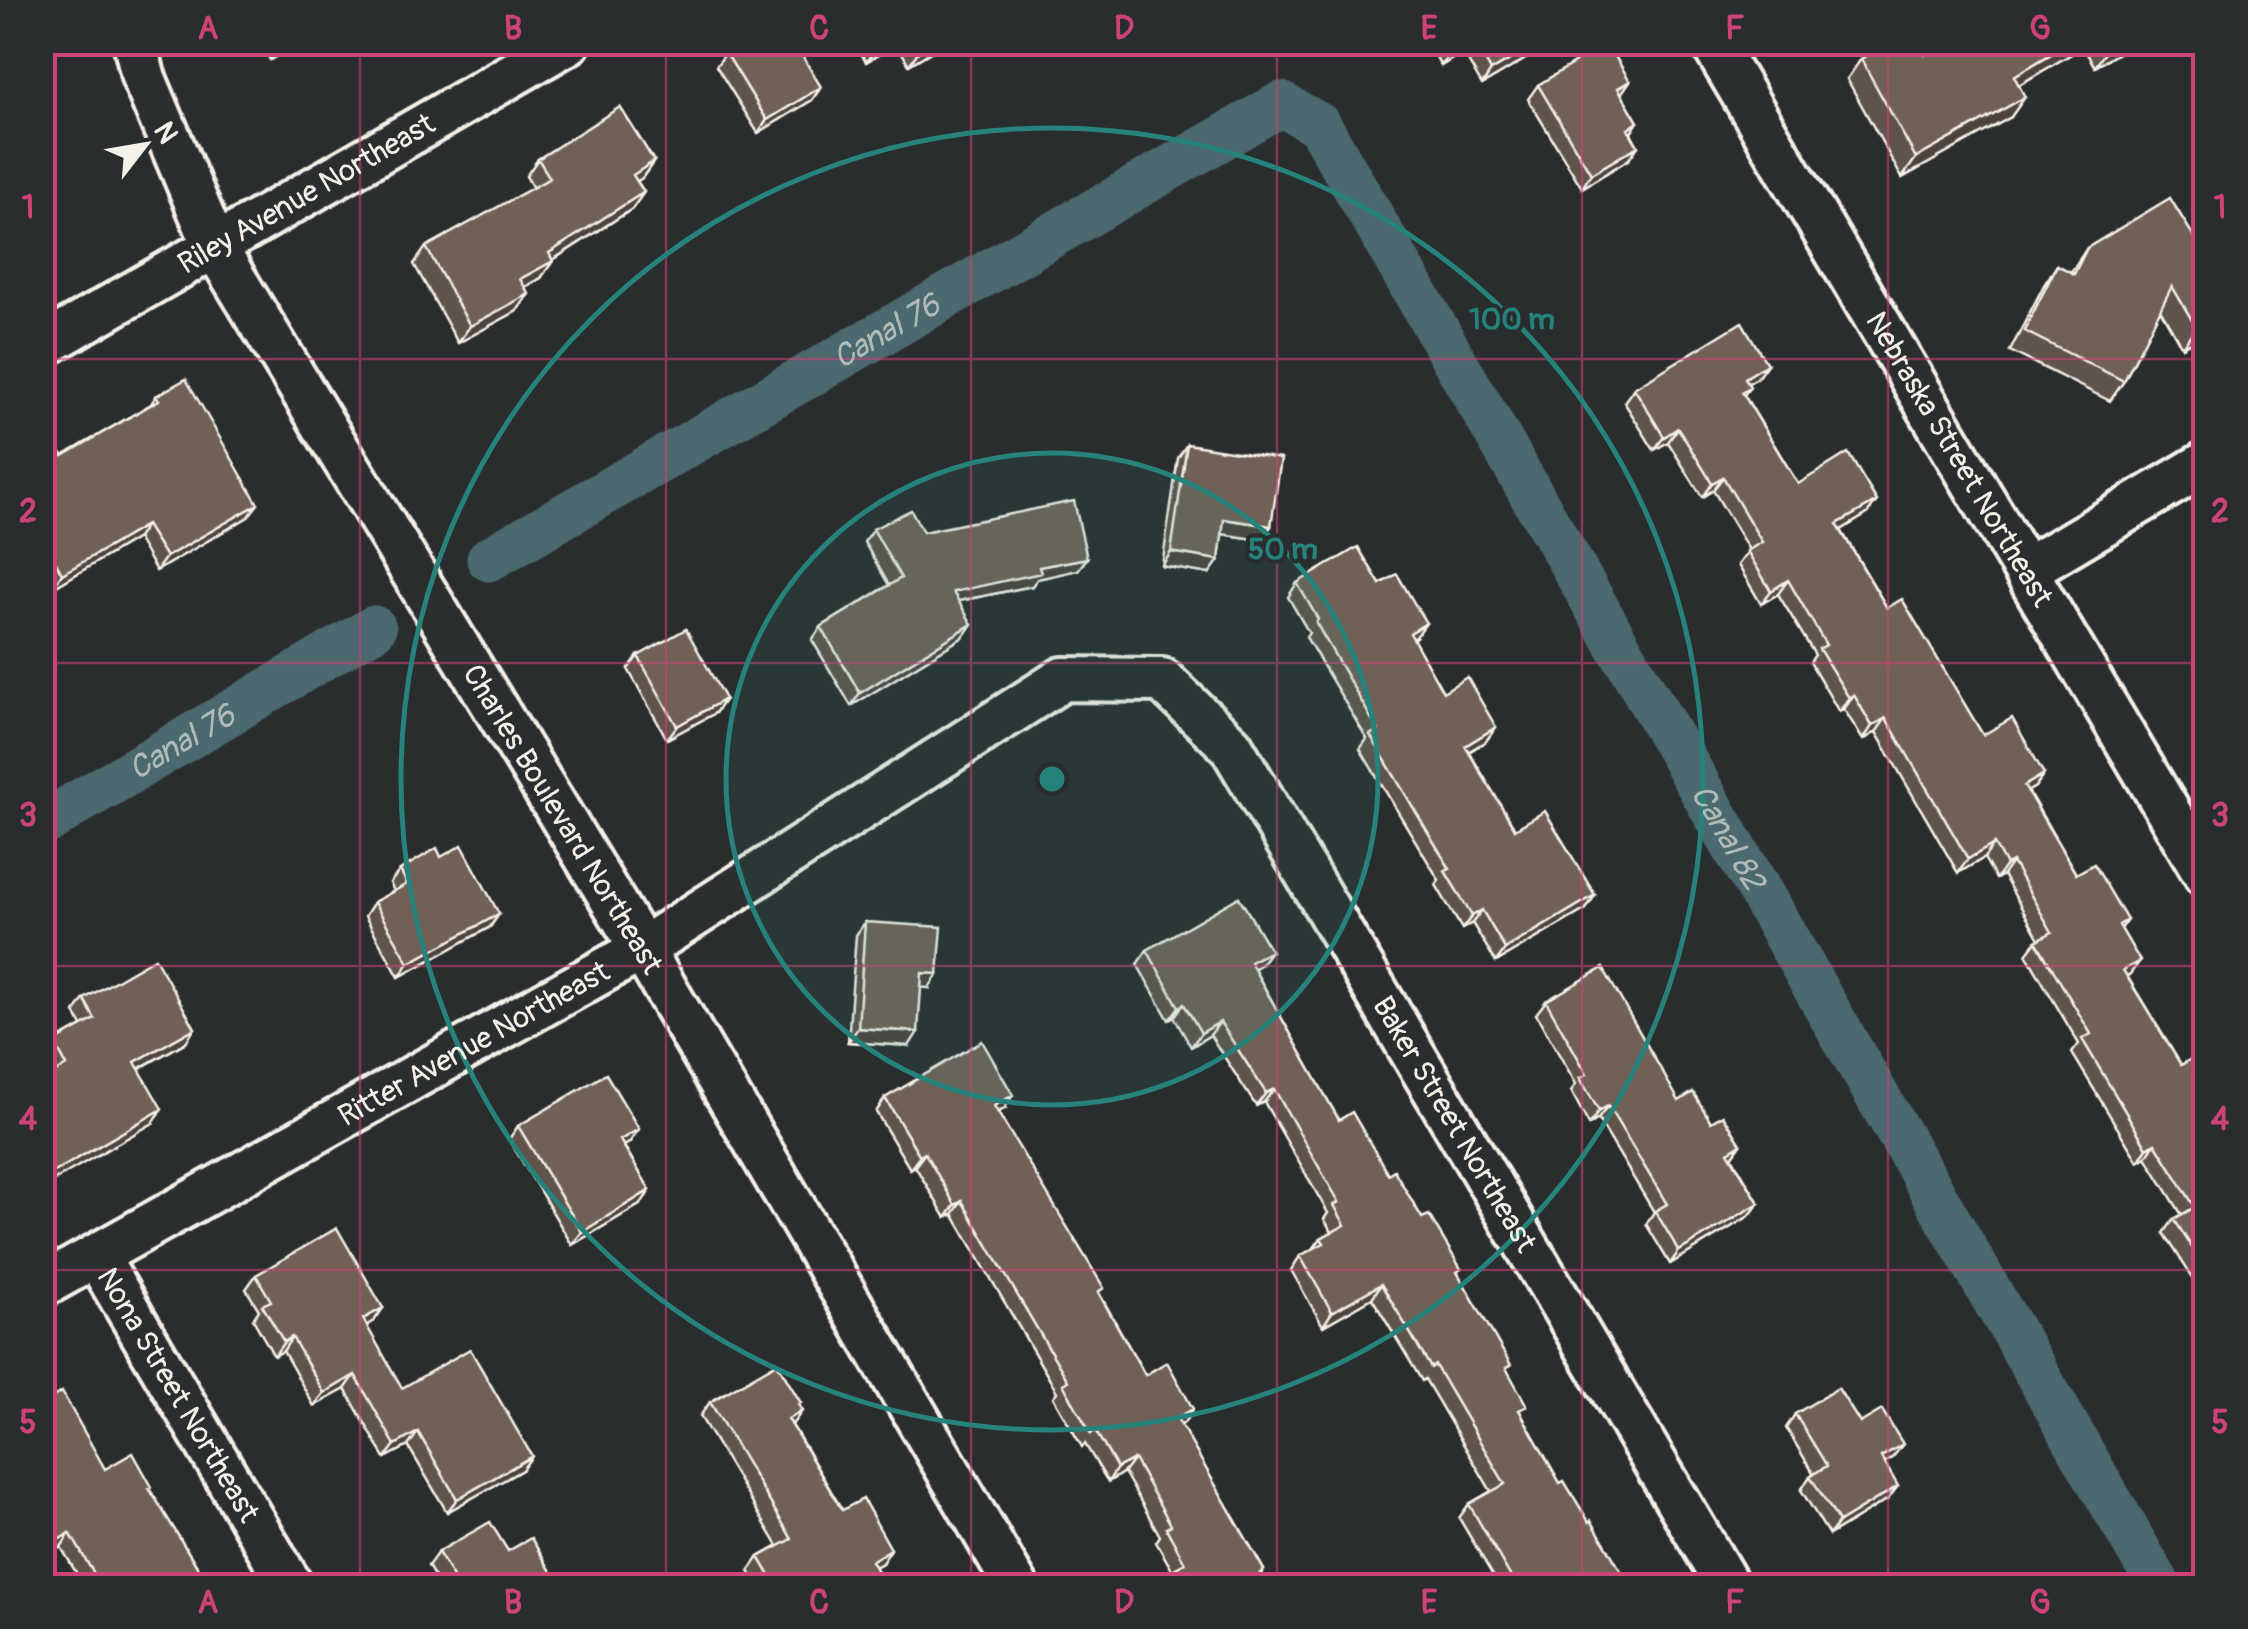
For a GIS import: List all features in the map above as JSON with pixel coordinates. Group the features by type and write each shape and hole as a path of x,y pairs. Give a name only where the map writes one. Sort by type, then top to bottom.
{"street":[{"name":"Charles Boulevard Northeast","path":"135,42 143,76 215,247 642,948 1016,1586"},
{"name":"Riley Avenue Northeast","path":"42,346 569,42"},
{"name":"Nebraska Street Northeast","path":"1725,47 2206,875"},
{"path":"2026,570 2206,463"},
{"name":"Ritter Avenue Northeast","path":"42,1286 642,948 1063,679 1162,680"},
{"name":"Baker Street Northeast","path":"1162,680 1231,746 1728,1586"},
{"name":"Nona Street Northeast","path":"97,1257 291,1586"}],"building":[{"path":"742,42 794,42 821,87 767,120 726,53"},
{"path":"913,42 934,42 918,52"},
{"path":"1445,42 1467,42 1451,52"},
{"path":"1475,42 1540,42 1491,71"},
{"path":"1891,42 1919,42 1925,55 1947,42 2071,42 2014,76 2025,97 1916,158 1861,59"},
{"path":"1607,43 1630,81 1618,88 1638,122 1628,129 1638,146 1591,174 1538,85"},
{"path":"620,107 654,161 633,175 644,192 549,253 553,261 520,279 529,294 470,326 426,247 550,178 538,159"},
{"path":"2170,198 2194,237 2206,230 2206,321 2196,327 2172,286 2124,381 2024,331 2057,265 2074,274 2087,248"},
{"path":"1742,322 1767,364 1745,378 1750,387 1742,392 1798,484 1848,453 1877,501 1837,524 1887,608 1902,599 1983,735 2012,718 2044,774 2024,786 2076,874 2094,864 2127,920 2119,925 2140,961 2123,970 2181,1065 2202,1052 2206,1058 2206,1270 2174,1219 2195,1207 2155,1143 2147,1148 2082,1039 2091,1034 2036,941 2052,932 2012,862 2006,865 1994,844 1968,859 1886,718 1872,726 1854,695 1849,698 1819,649 1826,645 1788,580 1771,591 1747,551 1762,542 1723,477 1712,483 1678,428 1664,437 1634,388"},
{"path":"186,379 258,504 166,557 146,525 62,574 55,561 42,568 42,461 60,451 63,456 159,400 156,396"},
{"path":"1187,444 1281,459 1271,526 1224,519 1219,560 1171,552"},
{"path":"1074,501 1087,558 1039,567 1041,573 953,592 972,624 860,693 821,627 901,578 873,529 911,510 923,532"},
{"path":"1358,547 1380,584 1397,574 1426,623 1410,633 1443,692 1467,677 1496,727 1465,746 1515,829 1545,811 1595,895 1505,949 1482,910 1472,916 1445,871 1450,869 1370,735 1378,730 1297,583"},
{"path":"686,629 725,699 677,726 638,656"},
{"path":"462,845 499,914 409,963 374,902 407,884 400,870 437,848 441,857"},
{"path":"1239,897 1271,951 1250,962 1339,1120 1352,1112 1388,1174 1394,1170 1422,1218 1429,1215 1511,1365 1506,1368 1527,1406 1519,1410 1560,1483 1564,1481 1591,1520 1630,1586 1516,1586 1469,1504 1505,1484 1435,1365 1431,1368 1381,1284 1332,1312 1300,1256 1345,1225 1334,1205 1339,1202 1274,1089 1266,1093 1220,1022 1201,1033 1184,1004 1179,1007 1147,950"},
{"path":"865,922 942,927 938,974 922,973 918,1032 858,1028"},
{"path":"155,958 195,1028 135,1062 162,1109 42,1179 42,1079 67,1066 54,1042 95,1019 84,999"},
{"path":"1603,968 1679,1101 1693,1092 1711,1122 1723,1115 1741,1144 1728,1152 1759,1203 1679,1251 1655,1211 1667,1204 1608,1106 1599,1111 1580,1078 1587,1074 1546,1001"},
{"path":"982,1041 1013,1095 994,1106 1104,1288 1098,1292 1145,1375 1167,1362 1193,1409 1177,1418 1264,1570 1260,1573 1268,1586 1181,1586 1172,1570 1185,1563 1166,1528 1171,1525 1134,1459 1117,1468 1095,1430 1091,1434 1063,1384 1068,1381 962,1201 955,1205 925,1153 920,1156 885,1098"},
{"path":"606,1074 639,1129 620,1140 650,1190 582,1232 518,1126"},
{"path":"337,1228 383,1308 363,1319 402,1388 470,1349 532,1456 457,1499 418,1432 395,1445 355,1375 324,1393 292,1337 284,1342 262,1305 271,1301 256,1275"},
{"path":"777,1363 801,1403 798,1404 802,1411 788,1419 842,1510 863,1499 891,1549 871,1561 886,1586 776,1586 759,1557 792,1539 710,1402"},
{"path":"1838,1388 1860,1423 1882,1410 1903,1444 1881,1457 1898,1486 1839,1522 1810,1476 1827,1466 1795,1414"},
{"path":"62,1392 105,1469 133,1453 152,1487 149,1488 209,1586 101,1586 70,1533 58,1540 42,1512 42,1403"},
{"path":"490,1522 508,1551 531,1538 560,1586 458,1586 438,1552"}],"waterway":[{"name":"Canal 82","path":"489,559 1281,104 1319,125 2159,1586"},
{"name":"Canal 76","path":"42,824 374,628"}]}
